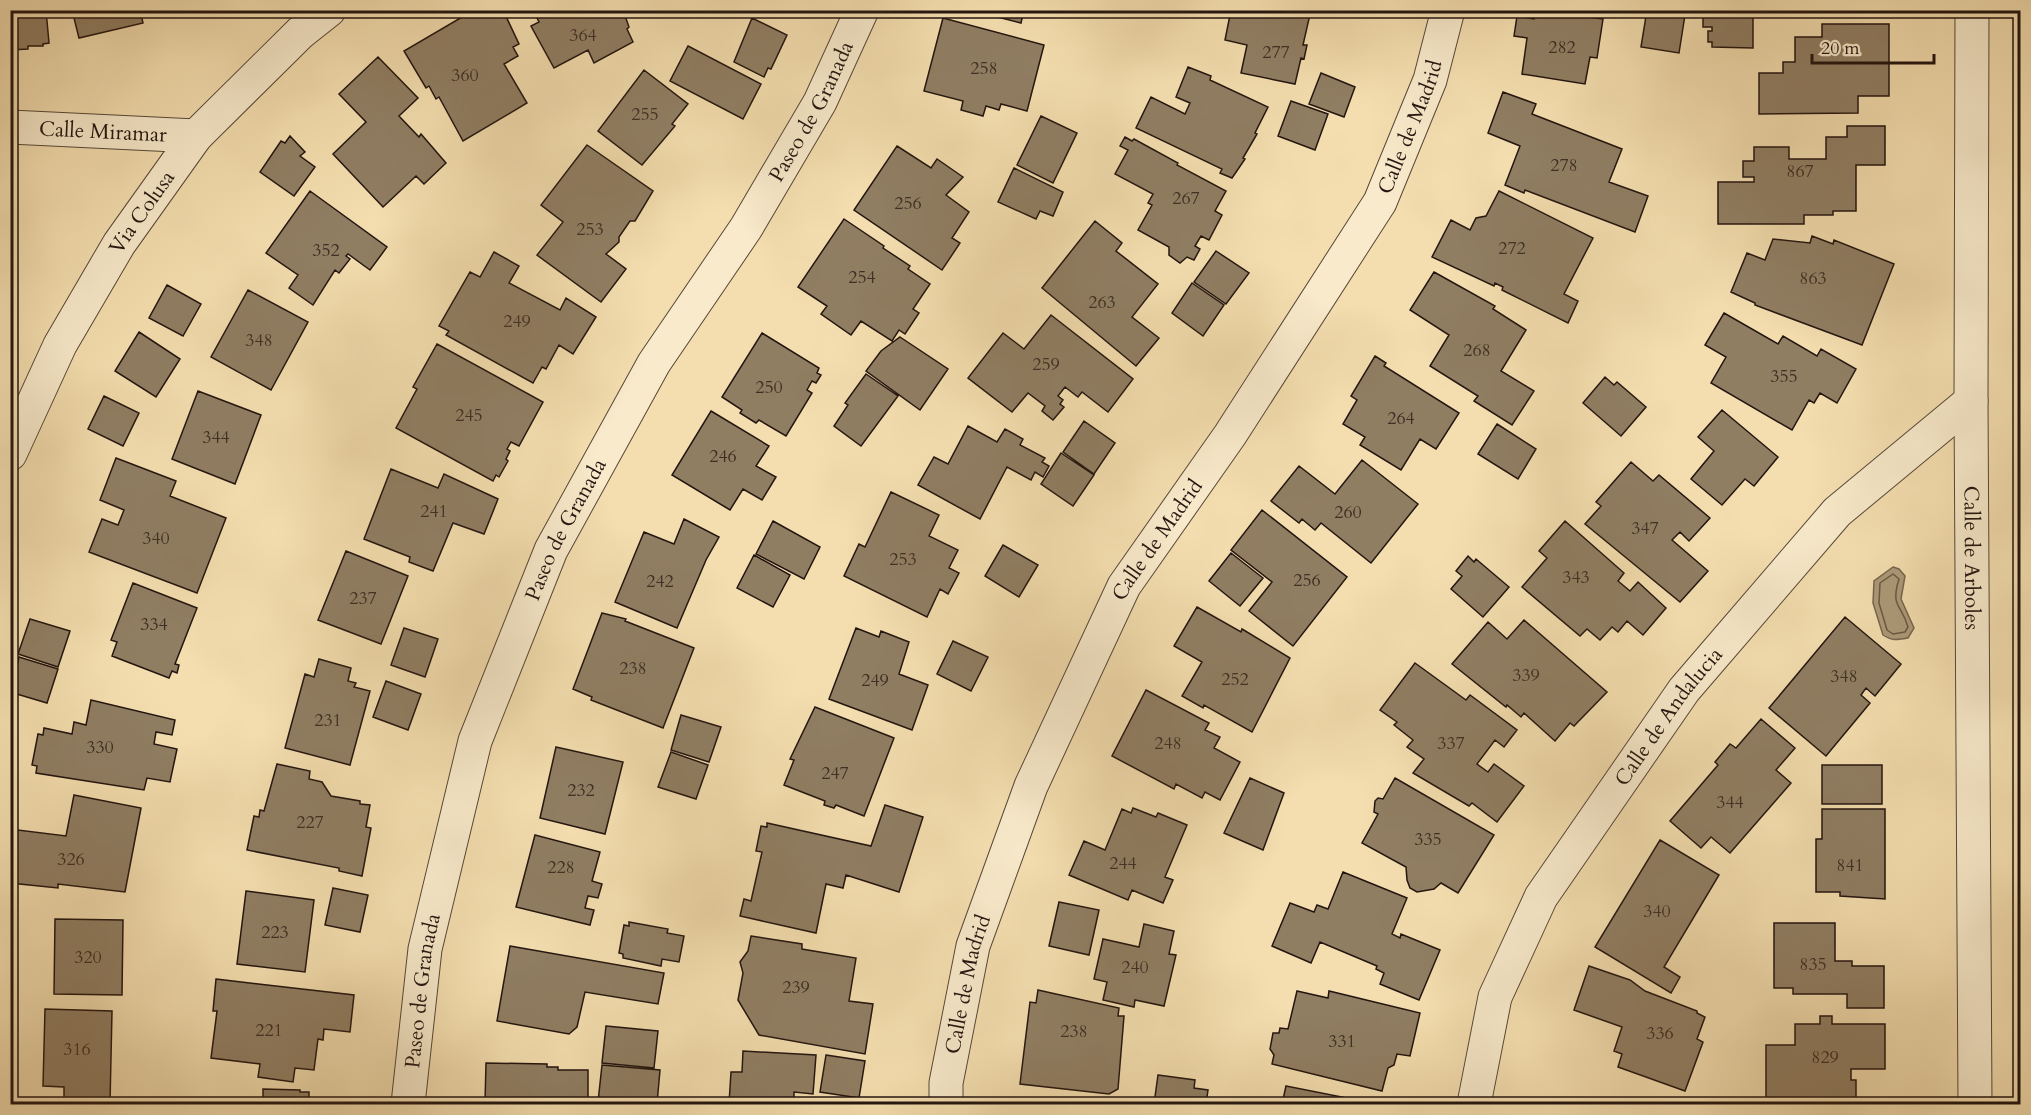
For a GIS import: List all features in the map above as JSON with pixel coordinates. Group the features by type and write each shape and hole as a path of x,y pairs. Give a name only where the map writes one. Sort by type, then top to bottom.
{"street":[{"name":"Via Colusa","path":"10,454 60,345 119,244 196,135 300,33 329,10"},
{"name":"Paseo de Granada","path":"408,1104 425,949 475,741 551,550 654,363 746,228 820,102 862,10"},
{"name":"Calle de Madrid","path":"946,1104 946,1083 974,946 1036,776 1124,586 1230,435 1380,202 1430,80 1448,10"},
{"name":"Calle de Arboles","path":"1972,10 1971,401 1976,1104"},
{"name":"Calle Miramar","path":"10,127 196,135"},
{"name":"Calle de Andalucia","path":"1474,1104 1495,997 1541,897 1684,690 1837,512 1971,401"}],"water":[{"path":"1893,567 1899,569 1905,576 1901,599 1914,628 1908,638 1898,640 1883,635 1873,603 1874,581"}],"building":[{"path":"10,10 46,10 49,43 43,46 28,46 28,49 10,50"},
{"path":"72,10 140,10 143,23 79,38"},
{"path":"474,10 503,10 519,44 513,47 518,56 504,64 527,103 463,141 439,97 436,99 429,86 426,88 404,51"},
{"path":"533,10 623,10 629,27 627,29 633,42 594,63 588,50 554,68 531,26 539,22"},
{"path":"970,10 1024,10 1021,23"},
{"path":"1231,10 1311,10 1303,45 1307,45 1304,59 1301,58 1295,84 1241,73 1247,45 1225,40"},
{"path":"1536,10 1603,19 1597,58 1590,57 1585,84 1522,74 1527,38 1514,36 1517,16 1534,19"},
{"path":"1647,10 1685,15 1679,53 1641,47"},
{"path":"1753,10 1753,48 1712,47 1712,42 1708,42 1708,31 1712,31 1712,27 1703,27 1703,12"},
{"path":"752,18 787,35 771,69 768,68 764,77 734,62"},
{"path":"943,18 1044,45 1027,111 1001,104 999,110 986,106 983,116 961,110 963,101 924,91"},
{"path":"1822,24 1889,24 1889,96 1858,96 1858,113 1759,114 1759,73 1783,73 1783,62 1795,62 1795,37 1822,37"},
{"path":"688,46 761,84 743,119 670,81"},
{"path":"378,57 418,98 399,116 419,137 421,134 446,163 424,184 416,176 383,207 333,154 366,122 339,94"},
{"path":"1188,67 1211,76 1210,80 1268,107 1255,133 1257,134 1243,158 1245,159 1232,178 1220,173 1222,169 1136,128 1151,97 1185,114 1190,103 1176,97"},
{"path":"644,70 688,104 672,124 675,126 642,165 598,131"},
{"path":"1321,73 1355,87 1344,117 1309,104"},
{"path":"1503,92 1536,104 1532,114 1622,149 1609,182 1648,196 1635,232 1525,190 1524,193 1505,185 1520,146 1488,133"},
{"path":"1291,101 1328,114 1315,150 1278,136"},
{"path":"1041,116 1077,133 1053,183 1017,165"},
{"path":"1847,126 1885,126 1885,165 1856,165 1856,211 1833,211 1833,215 1804,215 1804,224 1718,224 1718,182 1754,182 1754,177 1743,177 1743,161 1754,161 1754,147 1789,147 1789,159 1826,159 1826,137 1847,137"},
{"path":"290,136 305,152 300,156 315,167 294,196 260,172 281,141 285,143"},
{"path":"1125,137 1132,141 1134,139 1226,191 1215,211 1222,215 1209,240 1201,236 1195,246 1200,249 1194,260 1187,257 1180,263 1169,255 1169,247 1138,230 1152,205 1148,203 1153,194 1115,174 1128,150 1120,146"},
{"path":"587,145 653,191 635,221 630,221 619,237 619,242 606,254 626,269 601,302 537,255 563,222 541,205"},
{"path":"897,146 931,168 937,159 963,177 946,195 969,212 952,238 960,243 942,270 854,210"},
{"path":"1014,168 1063,192 1053,216 1040,211 1036,219 998,202"},
{"path":"310,191 387,247 370,270 348,254 346,256 350,259 339,273 335,270 313,305 289,288 298,275 266,253"},
{"path":"1499,191 1593,238 1564,294 1578,301 1568,323 1502,290 1503,287 1495,283 1494,286 1432,257 1451,220 1470,230 1476,218 1486,216"},
{"path":"844,219 884,246 883,248 910,266 908,269 930,284 913,309 919,313 905,334 899,330 892,341 861,321 851,335 821,314 827,306 798,287"},
{"path":"1095,221 1122,243 1116,251 1158,284 1132,317 1159,338 1136,366 1042,288"},
{"path":"1812,236 1833,244 1834,240 1894,264 1862,345 1755,305 1731,292 1747,253 1765,260 1773,239 1810,243"},
{"path":"1216,251 1249,273 1226,304 1194,282"},
{"path":"494,252 519,266 509,283 560,310 566,298 596,317 573,354 559,345 546,369 542,367 533,383 446,335 449,331 439,326 470,272 480,277"},
{"path":"1434,272 1495,306 1493,309 1526,330 1501,371 1534,391 1512,425 1474,401 1478,396 1430,366 1449,335 1410,310"},
{"path":"1192,283 1224,305 1203,336 1172,313"},
{"path":"167,285 201,304 183,336 149,318"},
{"path":"248,290 308,322 271,390 211,357"},
{"path":"1724,313 1778,344 1783,336 1817,356 1821,349 1856,369 1837,403 1820,393 1814,403 1809,400 1792,430 1711,383 1726,357 1705,345"},
{"path":"1051,315 1133,379 1108,412 1082,392 1078,397 1065,387 1058,396 1063,400 1060,404 1064,407 1053,420 1042,411 1045,406 1028,393 1012,412 968,378 1003,333 1024,349"},
{"path":"139,332 180,359 156,397 115,371"},
{"path":"762,333 819,368 817,373 821,375 816,383 812,381 807,390 812,393 786,436 759,420 756,423 740,413 742,410 722,397"},
{"path":"900,337 948,369 920,410 866,371 881,351"},
{"path":"437,344 543,402 519,446 511,442 507,449 510,451 506,459 508,461 499,477 496,475 493,481 396,428 417,389 413,387"},
{"path":"1375,356 1386,363 1384,366 1459,413 1436,449 1420,439 1401,470 1360,445 1365,437 1343,424 1357,400 1351,396"},
{"path":"866,374 898,396 861,446 834,426 848,405 845,403"},
{"path":"1605,377 1614,385 1617,382 1646,407 1621,436 1583,403"},
{"path":"198,391 261,415 235,484 172,459"},
{"path":"104,396 139,413 123,446 88,429"},
{"path":"1722,410 1778,457 1754,486 1745,479 1722,505 1691,479 1714,451 1698,437"},
{"path":"711,411 769,446 756,466 776,477 762,500 743,489 730,510 672,475"},
{"path":"1084,421 1115,443 1094,474 1063,452"},
{"path":"1497,424 1536,449 1518,479 1478,454"},
{"path":"968,426 997,442 1005,429 1023,439 1020,445 1045,458 1042,462 1049,466 1043,477 1035,472 1031,480 1007,467 980,519 918,485 934,457 948,464"},
{"path":"1061,453 1094,475 1073,506 1041,484"},
{"path":"116,458 176,481 170,496 226,518 197,593 89,552 102,519 118,525 124,510 100,500"},
{"path":"1362,460 1418,504 1371,563 1321,523 1315,530 1302,519 1299,523 1271,501 1299,466 1335,494"},
{"path":"1631,462 1653,481 1659,475 1710,518 1689,541 1680,532 1672,540 1708,571 1680,602 1585,524 1601,506 1596,502"},
{"path":"391,469 438,488 444,474 498,499 484,534 453,523 433,571 409,562 410,557 364,539"},
{"path":"891,492 939,515 929,536 958,550 949,568 959,573 948,594 940,589 927,617 844,576 859,544 865,547"},
{"path":"1262,510 1347,577 1293,646 1249,611 1272,582 1231,550"},
{"path":"684,519 719,537 706,560 677,628 615,602 644,532 674,544"},
{"path":"773,521 820,547 804,579 756,554"},
{"path":"1565,521 1624,573 1618,581 1630,591 1638,582 1666,608 1643,635 1627,621 1618,632 1612,627 1600,640 1587,629 1580,636 1522,587 1547,558 1539,551"},
{"path":"1003,545 1038,565 1019,597 985,576"},
{"path":"346,551 408,576 381,644 318,620"},
{"path":"1231,553 1263,578 1240,606 1209,581"},
{"path":"754,555 790,575 773,607 737,588"},
{"path":"1468,556 1474,562 1476,559 1509,587 1483,617 1451,589 1462,576 1456,571"},
{"path":"133,583 197,608 175,664 179,665 177,673 172,671 169,678 112,656 117,642 111,640"},
{"path":"1197,607 1241,632 1242,629 1290,658 1252,732 1204,705 1203,708 1182,696 1202,662 1174,646"},
{"path":"602,613 626,619 625,621 694,648 663,728 591,700 592,697 573,689"},
{"path":"1845,617 1901,664 1875,696 1866,688 1861,695 1870,703 1826,756 1769,708"},
{"path":"30,619 70,631 58,667 18,654"},
{"path":"1524,620 1607,692 1574,726 1570,723 1555,741 1524,713 1521,717 1507,705 1506,707 1452,664 1488,622 1507,639"},
{"path":"404,628 438,639 425,677 391,665"},
{"path":"856,628 879,637 881,631 909,642 899,674 928,685 912,730 829,699"},
{"path":"953,641 988,657 971,691 937,674"},
{"path":"19,657 58,669 47,703 10,692"},
{"path":"319,659 351,668 348,681 356,683 354,687 370,691 350,765 285,748 305,674 314,677"},
{"path":"1415,663 1466,700 1470,695 1517,730 1504,747 1495,740 1477,764 1488,772 1494,764 1524,786 1497,822 1472,803 1469,806 1413,773 1424,759 1407,747 1413,740 1394,725 1397,722 1380,710"},
{"path":"386,681 421,694 408,730 373,717"},
{"path":"1146,690 1209,723 1205,730 1220,737 1214,748 1240,762 1220,800 1205,792 1202,798 1176,784 1174,789 1112,756"},
{"path":"91,700 175,720 172,735 156,732 154,744 177,749 170,782 147,778 144,790 36,773 37,766 32,765 38,734 43,735 44,728 72,734 74,722 86,725"},
{"path":"815,707 894,738 864,816 836,805 834,808 824,805 825,801 784,785 794,760 790,759"},
{"path":"681,715 721,727 709,762 671,750"},
{"path":"1761,719 1795,748 1776,770 1791,783 1730,853 1711,837 1701,848 1670,821 1718,765 1715,762 1730,744 1736,748"},
{"path":"556,747 623,762 605,834 540,818"},
{"path":"671,752 708,765 696,799 658,787"},
{"path":"277,764 310,771 309,779 322,782 331,796 370,805 366,827 371,828 362,876 339,871 339,868 247,850 254,816 259,817 260,810 264,811"},
{"path":"1822,765 1882,765 1882,804 1822,804"},
{"path":"1250,778 1284,793 1263,850 1224,833"},
{"path":"1395,778 1494,835 1458,893 1441,883 1434,889 1417,892 1410,888 1406,867 1362,843 1378,814 1374,812 1375,801 1378,798 1383,799"},
{"path":"74,795 141,808 125,892 58,884 58,888 10,883 10,829 66,836"},
{"path":"885,805 923,817 899,892 846,875 843,888 826,884 816,933 740,916 744,899 751,901 762,852 756,851 761,826 767,827 767,823 871,846"},
{"path":"1133,808 1156,817 1158,813 1187,825 1165,877 1173,880 1163,903 1132,890 1128,900 1069,875 1084,841 1105,850 1122,809 1131,813"},
{"path":"1822,809 1885,809 1885,899 1840,896 1840,892 1816,892 1816,839 1822,839"},
{"path":"535,835 600,852 592,881 602,884 598,898 588,896 585,908 594,910 590,925 516,907"},
{"path":"1660,840 1719,875 1664,967 1680,977 1671,993 1595,947"},
{"path":"1343,872 1407,898 1392,934 1400,938 1401,934 1440,950 1419,1000 1380,984 1384,973 1376,969 1377,966 1320,942 1311,963 1272,946 1290,903 1314,912 1317,905 1328,909"},
{"path":"333,888 368,895 360,932 325,925"},
{"path":"246,891 314,900 305,972 237,964"},
{"path":"1059,902 1099,910 1089,955 1049,946"},
{"path":"55,919 123,920 122,995 54,994"},
{"path":"629,922 668,929 667,933 684,936 679,962 662,959 661,966 623,958 623,954 619,953 624,925 629,926"},
{"path":"1774,923 1835,923 1835,961 1852,961 1852,966 1884,966 1884,1008 1847,1008 1847,994 1793,994 1793,988 1774,988"},
{"path":"1144,924 1174,931 1169,954 1176,955 1164,1006 1135,1000 1134,1007 1103,1000 1107,982 1094,979 1103,939 1139,947"},
{"path":"751,936 802,944 802,949 856,958 849,1001 873,1004 865,1054 759,1035 738,1000 743,973 740,962 748,951"},
{"path":"510,946 664,973 658,1004 585,992 577,1027 569,1034 497,1021"},
{"path":"1589,966 1630,980 1645,991 1697,1011 1705,1017 1697,1039 1703,1042 1685,1091 1618,1067 1622,1054 1614,1051 1622,1027 1574,1010"},
{"path":"216,979 354,995 350,1032 324,1029 323,1040 318,1039 314,1070 295,1068 293,1082 258,1077 260,1064 211,1058 217,1011 213,1011"},
{"path":"1038,990 1119,1008 1118,1016 1124,1016 1118,1089 1109,1094 1020,1084 1030,1002 1036,1003"},
{"path":"1297,991 1328,998 1329,991 1420,1013 1410,1056 1397,1054 1394,1065 1388,1068 1382,1091 1272,1064 1274,1055 1270,1049 1273,1033 1279,1033 1280,1028 1288,1029"},
{"path":"45,1009 112,1011 110,1104 64,1104 64,1087 43,1086"},
{"path":"1820,1016 1832,1016 1832,1024 1885,1024 1885,1069 1851,1069 1851,1080 1856,1080 1856,1104 1766,1104 1766,1045 1795,1045 1795,1024 1820,1024"},
{"path":"606,1026 658,1031 654,1068 602,1063"},
{"path":"743,1051 816,1055 813,1094 794,1092 794,1104 729,1104 731,1072 742,1072"},
{"path":"826,1055 865,1061 859,1098 820,1092"},
{"path":"486,1063 547,1064 547,1067 558,1067 558,1070 588,1070 588,1102 592,1104 485,1103"},
{"path":"602,1065 660,1070 657,1104 598,1102"},
{"path":"1158,1075 1195,1080 1194,1088 1208,1090 1206,1104 1154,1104"},
{"path":"1286,1086 1347,1098 1345,1104 1282,1104"},
{"path":"263,1089 300,1090 300,1092 309,1092 309,1098 336,1099 336,1104 263,1104"}]}
